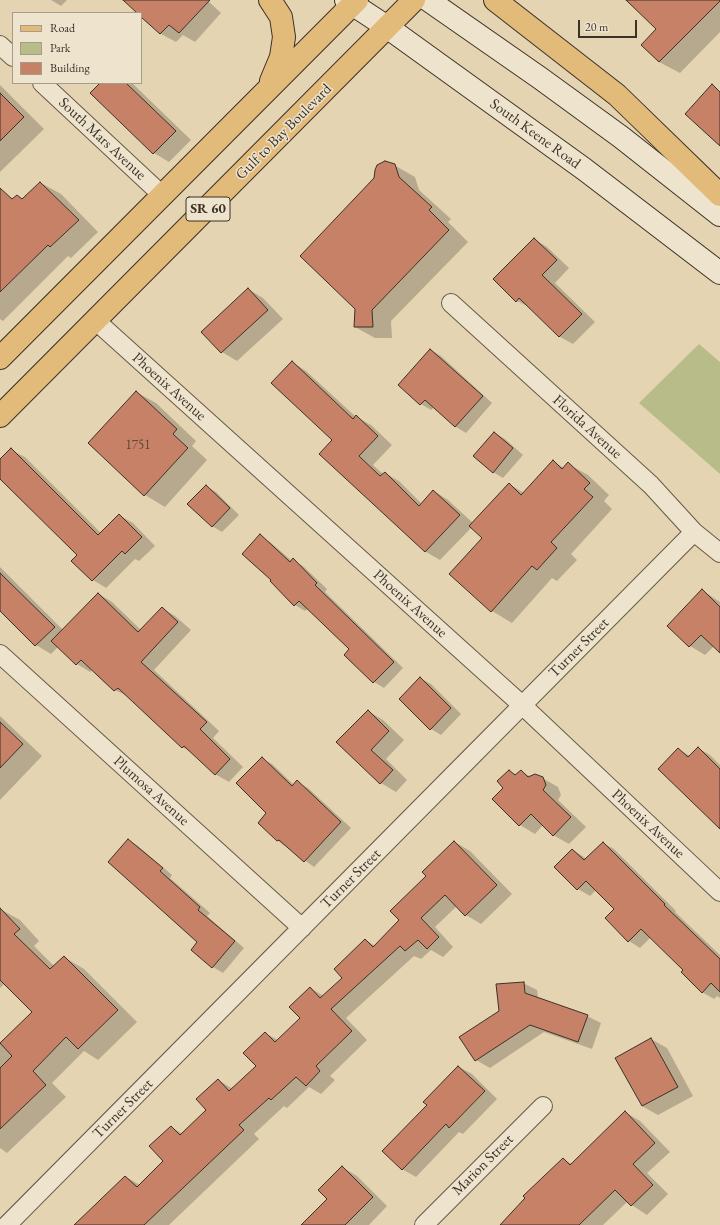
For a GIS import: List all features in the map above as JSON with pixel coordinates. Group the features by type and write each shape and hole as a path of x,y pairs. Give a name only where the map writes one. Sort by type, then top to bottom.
{"main road":[{"path":"268,88 281,57 284,37 281,17 270,0"},
{"name":"Gulf to Bay Boulevard","path":"0,416 414,0"},
{"path":"428,0 540,78 621,137 720,215"},
{"path":"495,0 617,95 720,196"},
{"name":"SR 60","path":"0,358 268,88 352,1"},
{"name":"South Keene Road","path":"352,1 584,169 720,273"}],"street":[{"path":"0,45 12,56"},
{"name":"South Mars Avenue","path":"43,84 162,195"},
{"name":"Florida Avenue","path":"451,303 650,485 694,532 720,553"},
{"name":"Phoenix Avenue","path":"96,320 522,706 720,892"},
{"name":"Turner Street","path":"7,1225 694,532"},
{"name":"Plumosa Avenue","path":"0,654 302,928"},
{"name":"Marion Street","path":"424,1225 542,1106"}],"green space":[{"path":"699,344 720,362 720,474 639,403"}],"building":[{"path":"123,0 210,0 179,33 169,25 160,34 142,18 142,12 136,12"},
{"path":"626,0 720,1 659,62 641,45 656,29"},
{"path":"99,84 127,84 176,131 153,154 90,93"},
{"path":"712,84 720,92 720,146 685,114"},
{"path":"0,93 24,117 0,141"},
{"path":"385,161 395,164 399,177 432,207 429,210 449,230 372,310 373,327 354,327 355,309 300,256 374,178 377,165"},
{"path":"40,182 79,220 50,247 48,245 0,292 0,188 12,199 17,195 22,199"},
{"path":"534,238 557,260 542,275 582,314 559,337 519,298 516,302 493,279"},
{"path":"248,288 268,310 221,353 201,332"},
{"path":"430,349 483,396 455,427 425,400 420,405 398,385"},
{"path":"292,361 353,419 356,415 378,436 359,456 380,476 385,472 419,506 433,490 460,515 425,552 319,454 332,440 271,383"},
{"path":"136,391 177,429 173,434 188,448 144,496 88,443"},
{"path":"494,432 513,448 493,473 473,456"},
{"path":"11,448 98,535 119,514 142,537 125,554 122,551 92,581 71,561 77,555 0,479 0,459"},
{"path":"553,460 562,469 568,462 590,483 584,489 593,497 551,542 557,548 537,570 532,566 491,612 449,574 482,538 469,526 509,483 521,495"},
{"path":"206,485 230,508 212,527 187,504"},
{"path":"260,534 290,562 293,558 317,583 315,585 394,662 373,683 344,655 349,649 299,601 294,606 270,581 271,580 242,554"},
{"path":"0,573 55,627 35,646 0,611"},
{"path":"702,589 720,607 720,653 701,635 689,647 667,626"},
{"path":"98,593 138,632 162,607 178,622 141,662 207,722 200,729 230,759 215,775 184,746 182,748 118,688 114,691 81,660 76,665 51,641"},
{"path":"420,677 451,708 430,730 399,699"},
{"path":"368,710 389,731 371,750 393,770 380,784 336,742"},
{"path":"0,722 23,744 0,768"},
{"path":"698,747 720,769 720,829 658,769 678,748 688,757"},
{"path":"262,757 292,786 297,780 341,822 304,862 279,840 277,841 258,823 266,813 236,783"},
{"path":"509,770 515,775 521,770 528,777 535,774 543,777 546,785 543,790 571,817 553,836 531,814 519,826 492,799 503,788 497,781"},
{"path":"128,839 163,868 160,871 200,907 198,910 235,941 212,968 191,950 197,942 108,862"},
{"path":"454,841 497,885 465,916 445,895 421,918 439,937 427,949 418,940 405,951 400,946 331,1009 352,1031 316,1066 320,1071 306,1086 296,1077 271,1100 269,1098 239,1125 244,1130 144,1225 74,1225 125,1176 137,1187 163,1161 149,1146 171,1126 180,1135 206,1110 196,1099 218,1079 229,1091 256,1066 243,1053 265,1032 275,1042 300,1018 289,1007 310,987 320,998 342,978 334,969 365,939 373,947 399,920 390,911 426,876 422,872"},
{"path":"603,842 665,904 664,905 720,959 720,992 711,983 702,993 681,972 683,970 641,929 628,942 605,918 614,909 586,881 577,890 554,867 572,849 584,860"},
{"path":"0,908 20,929 14,934 50,969 64,956 118,1010 78,1049 66,1037 33,1071 46,1085 0,1129 0,1068 12,1056 0,1043 32,1012 0,980"},
{"path":"524,982 525,993 588,1015 578,1042 530,1025 475,1061 459,1037 499,1011 496,984"},
{"path":"651,1038 678,1087 642,1106 615,1058"},
{"path":"458,1066 485,1091 449,1128 446,1124 402,1170 382,1151 427,1105 423,1102"},
{"path":"625,1111 655,1143 633,1164 653,1185 631,1206 615,1190 579,1225 500,1225 525,1198 523,1196 563,1158 570,1165"},
{"path":"342,1166 373,1197 345,1225 301,1225 327,1199 318,1190"}]}
